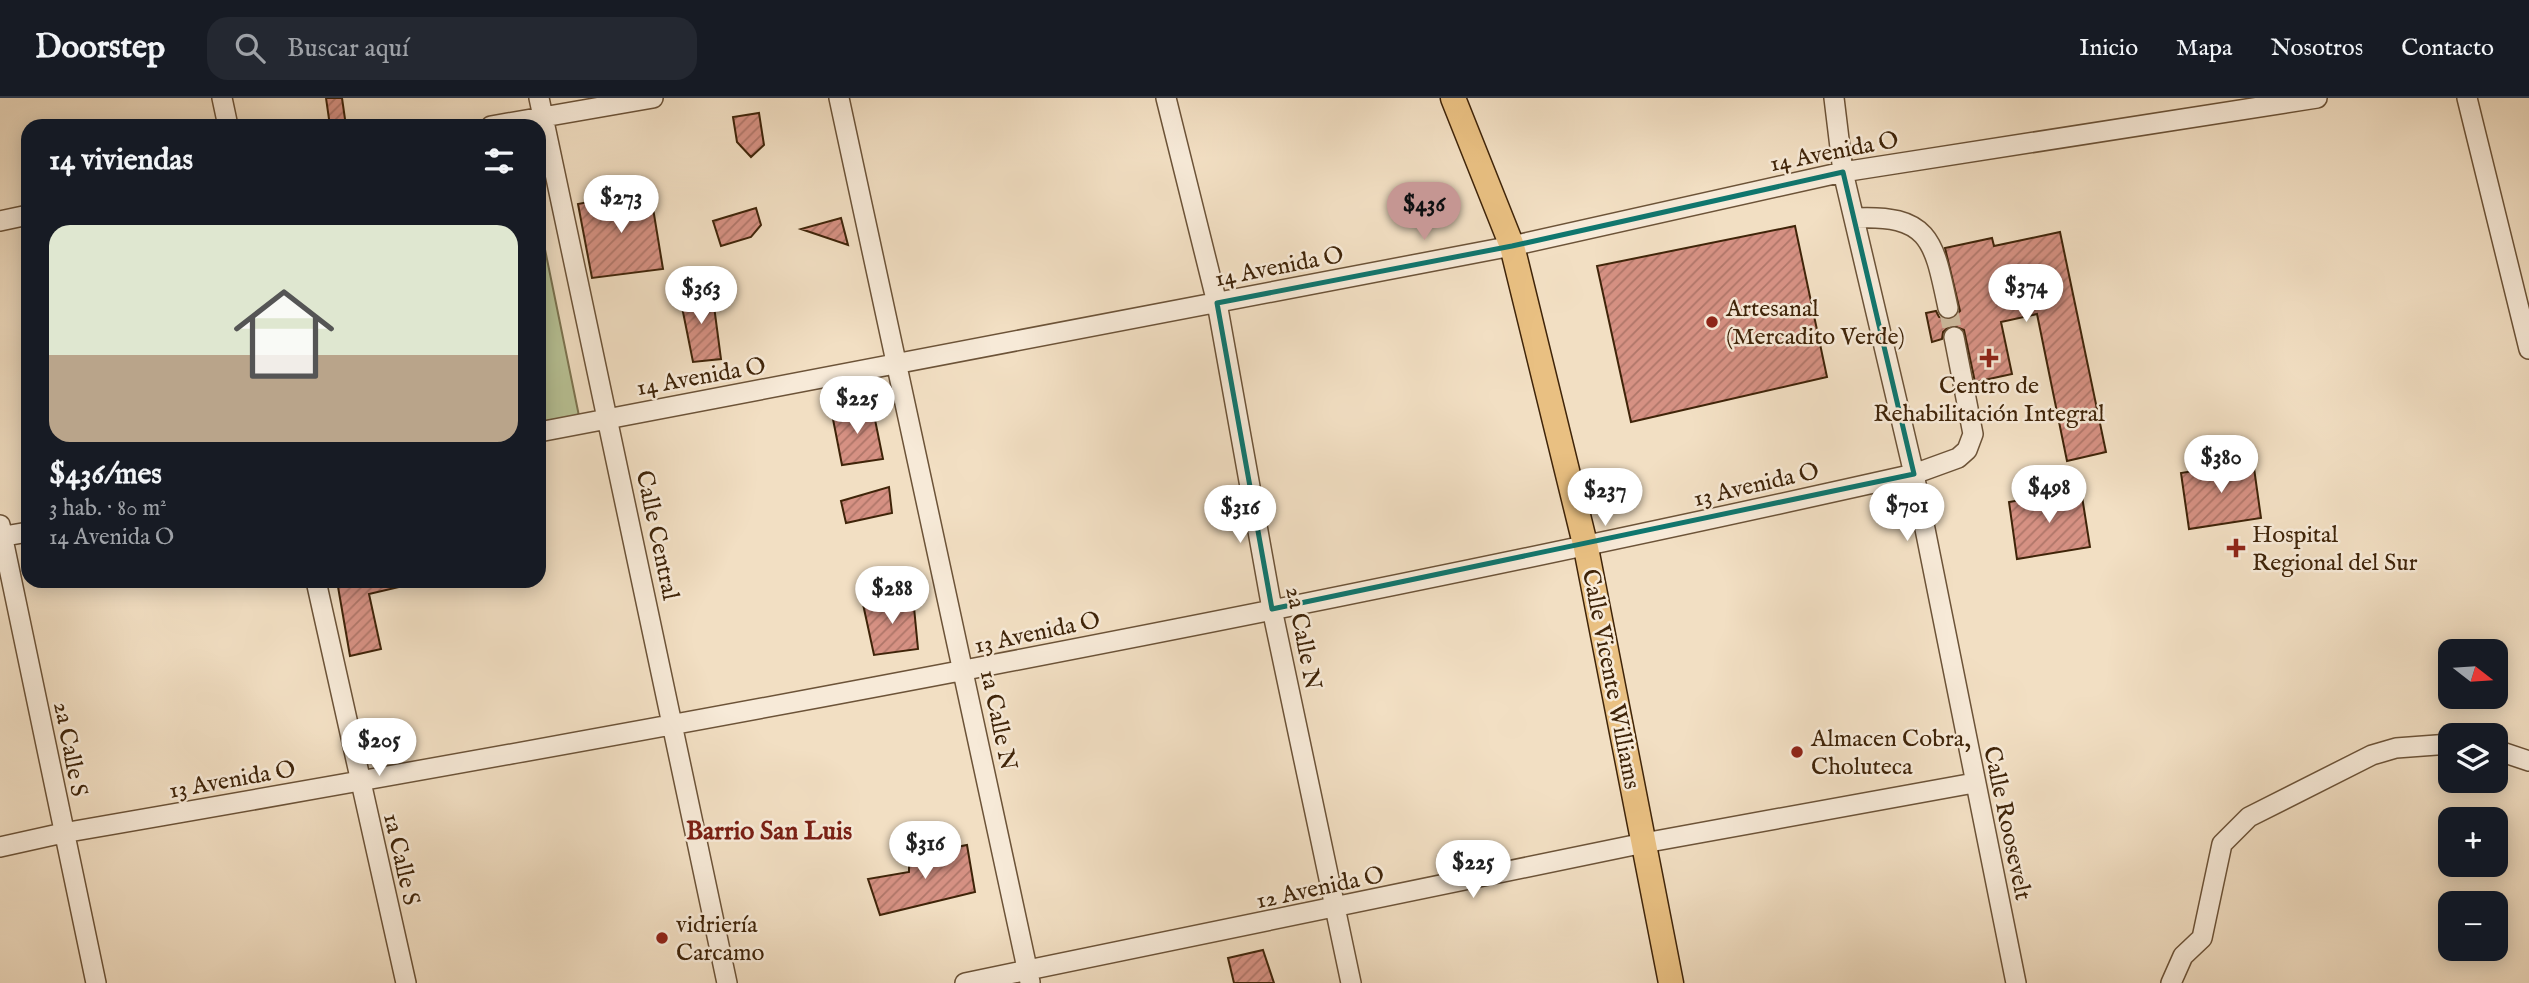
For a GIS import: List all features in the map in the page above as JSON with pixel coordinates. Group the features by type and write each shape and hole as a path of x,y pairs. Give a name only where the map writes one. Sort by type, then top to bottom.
{"main road":[{"name":"Calle Vicente Williams","path":"1453,98 1512,246 1587,548 1671,983"}],"street":[{"path":"222,98 226,119"},
{"path":"509,119 541,107 653,98"},
{"name":"1a Calle N","path":"839,98 1029,977"},
{"name":"2a Calle N","path":"1166,98 1217,303 1272,609 1351,983"},
{"name":"Calle Roosevelt","path":"1834,98 1843,172 1914,474 2016,983"},
{"name":"14 Avenida O","path":"546,431 898,366 1512,246 1843,172 2317,98"},
{"path":"2467,98 2529,349"},
{"name":"Calle Central","path":"546,130 727,983"},
{"path":"0,221 21,216"},
{"path":"1854,218 1889,216 1927,237 1938,262 1948,308"},
{"name":"13 Avenida O","path":"0,847 63,833 964,672 1587,548 1914,474 1958,458 1967,450 1973,434 1954,337"},
{"path":"1,533 21,532"},
{"name":"2a Calle S","path":"1,533 96,983"},
{"name":"1a Calle S","path":"317,588 406,983"},
{"path":"2171,983 2183,956 2202,938 2222,844 2249,817 2372,755 2396,748 2438,745"},
{"path":"2508,754 2529,761"},
{"name":"12 Avenida O","path":"965,983 1029,977 1644,843 1974,783"}],"highlighted area":[{"path":"1843,172 1914,474 1272,609 1217,303 1512,246"}],"green space":[{"path":"546,254 579,416 546,421"}],"building":[{"path":"326,98 342,98 345,119 329,119"},
{"path":"759,113 764,145 751,157 737,142 733,117"},
{"path":"650,190 663,269 592,278 578,204"},
{"path":"756,208 761,225 751,237 721,246 713,221"},
{"path":"841,218 848,245 801,229"},
{"name":"Artesanal (Mercadito Verde)","path":"1795,226 1827,377 1631,422 1597,266"},
{"name":"Centro de Rehabilitación Integral","path":"2060,232 2106,452 2067,461 2037,314 2001,322 2012,374 1975,382 1964,330 1951,325 1943,332 1942,339 1932,342 1926,313 1936,311 1939,317 1950,320 1960,311 1945,248 1992,238 1994,246"},
{"path":"712,291 721,359 693,362 680,297"},
{"path":"872,405 883,459 842,465 832,414"},
{"path":"2253,461 2261,518 2189,529 2181,473"},
{"path":"889,487 892,513 846,523 841,501"},
{"path":"2081,490 2090,547 2017,559 2009,502"},
{"path":"338,588 395,588 369,594 381,649 350,656"},
{"path":"913,597 918,649 874,655 863,604"},
{"path":"967,845 975,892 880,915 868,879 909,872 909,856"},
{"path":"1263,950 1274,983 1234,983 1228,958"}],"tunnel":[{"path":"1948,308 1954,337"}],"place":[{"name":"Artesanal (Mercadito Verde)","path":"1712,322"},
{"name":"Centro de Rehabilitación Integral","path":"1989,358"},
{"name":"Hospital Regional del Sur","path":"2236,548"},
{"name":"Almacen Cobra, Choluteca","path":"1797,752"},
{"name":"vidriería Carcamo","path":"662,938"}],"district":[{"name":"Barrio San Luis","path":"769,830"}]}
